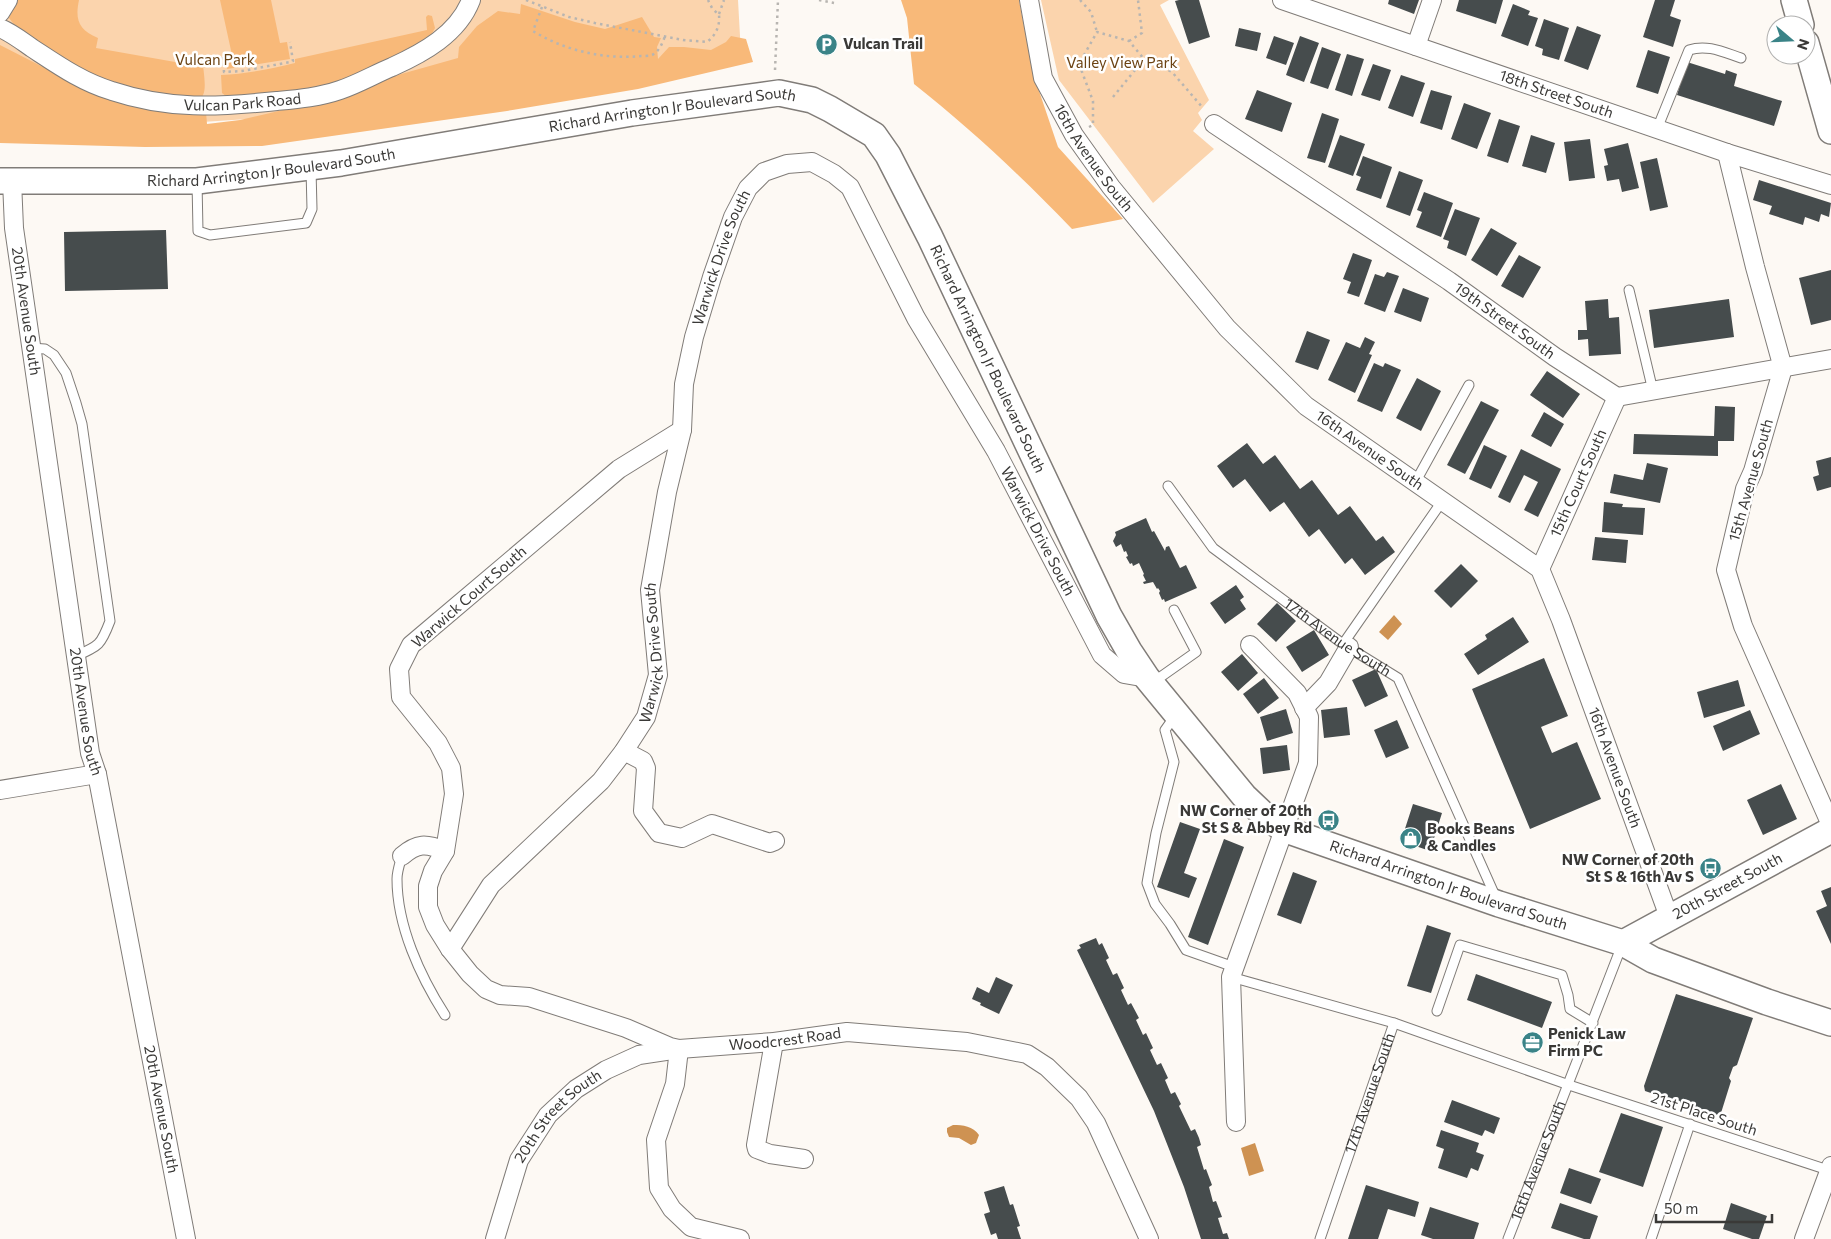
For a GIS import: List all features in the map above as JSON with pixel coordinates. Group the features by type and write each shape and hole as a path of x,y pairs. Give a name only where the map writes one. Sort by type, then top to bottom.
{"street":[{"path":"0,13 8,0"},
{"name":"Vulcan Park Road","path":"0,28 67,71 94,85 111,91 175,105 195,107 244,105 294,100 340,90 414,57 432,46 457,24 471,0"},
{"name":"16th Avenue South","path":"1030,0 1043,78 1074,135 1111,187 1227,328 1306,406 1540,569 1561,620 1669,917"},
{"name":"18th Street South","path":"1282,0 1727,153 1831,185"},
{"path":"1416,46 1432,0"},
{"path":"1794,0 1798,15"},
{"path":"1812,65 1831,130"},
{"name":"Richard Arrington Jr Boulevard South","path":"6,181 197,182 311,167 632,113 780,93 812,100 874,135 888,155 930,237 1109,616 1149,681 1244,796 1263,814 1283,829 1499,904 1623,942 1653,960 1831,1023"},
{"name":"19th Street South","path":"1214,124 1441,276 1555,357 1617,397"},
{"path":"1727,153 1755,267 1783,368"},
{"name":"Warwick Drive South","path":"450,949 491,885 601,781 624,751 646,717 658,675 650,590 667,492 682,430 684,384 694,337 733,217 748,188 764,172 787,164 812,162 834,174 850,187 916,318 996,451 1102,655 1124,674 1149,681"},
{"name":"20th Avenue South","path":"6,181 90,753 97,774 186,1239"},
{"path":"1617,397 1831,359"},
{"name":"15th Avenue South","path":"1783,368 1753,471 1745,489 1726,570 1743,626 1831,825"},
{"name":"15th Court South","path":"1540,569 1617,397"},
{"name":"Warwick Court South","path":"445,851 454,794 451,768 438,743 401,697 399,669 410,645 619,469 682,430"},
{"path":"1236,1122 1232,972 1308,762 1309,717 1297,693 1250,645"},
{"path":"1304,708 1328,683 1346,645"},
{"path":"624,751 643,761 646,768 643,811 659,833 682,838 712,824 770,843 775,840"},
{"path":"0,790 97,774"},
{"name":"20th Street South","path":"1623,942 1831,830"},
{"path":"402,856 414,846 433,846 445,851"},
{"name":"Woodcrest Road","path":"445,851 433,871 428,886 428,907 435,925 450,949 470,974 486,989 500,996 529,997 626,1028 670,1047 678,1048 774,1042 847,1032 967,1042 1027,1054 1047,1067 1079,1098 1096,1123 1149,1239"},
{"path":"774,1042 756,1145 757,1149 770,1154 804,1159"},
{"path":"678,1048 675,1084 656,1140 659,1188 672,1210 691,1227 740,1239"},
{"name":"20th Street South","path":"495,1239 519,1160 548,1115 576,1088 606,1070 639,1055 678,1048"},
{"path":"1804,1239 1830,1169"}],"lane":[{"path":"1657,128 1688,50 1698,47 1712,48 1740,58"},
{"path":"197,182 198,231 210,235 306,223 312,209 311,167"},
{"path":"1630,290 1653,391"},
{"path":"31,348 45,349 54,355 66,373 82,424 110,622 96,648 76,656"},
{"path":"1416,481 1468,385"},
{"name":"17th Avenue South","path":"1168,486 1213,548 1346,645 1398,678 1499,904"},
{"path":"1346,645 1443,500"},
{"path":"1149,681 1196,652 1174,610"},
{"name":"17th Avenue South","path":"1176,714 1165,730 1174,762 1156,832 1146,883 1154,904 1170,924 1186,950 1232,972 1394,1023 1320,1239"},
{"path":"402,856 397,877 401,914 414,955 445,1015"},
{"name":"16th Avenue South","path":"1508,1239 1623,942"},
{"path":"1437,1011 1460,945 1562,975 1570,1009 1593,1023"},
{"name":"21st Place South","path":"1394,1023 1569,1085 1830,1169"},
{"path":"1651,1239 1690,1124"}],"path":[{"path":"526,0 569,17 665,36 707,42 720,24 719,14 724,0"},
{"path":"708,0 712,8 719,14"},
{"path":"775,70 778,0"},
{"path":"819,0 834,3"},
{"path":"1074,135 1094,125 1093,101 1079,64 1097,32 1091,12 1080,0"},
{"path":"1129,41 1142,33 1138,0"},
{"path":"542,7 533,31 560,45 584,51 619,57 653,55 665,36"},
{"path":"1097,32 1129,41 1144,59 1172,72 1203,108"},
{"path":"223,57 224,72 242,71 290,62 293,60 290,42"},
{"path":"1113,97 1144,59"}],"green space":[{"name":"Vulcan Park","path":"0,0 738,0 741,54 326,114 202,122 0,54"},
{"name":"Valley View Park","path":"1041,0 1169,0 1160,5 1209,100 1198,113 1202,120 1193,131 1214,149 1153,203 1059,80"}],"shaded area":[{"path":"16,0 79,0 78,18 86,31 98,38 96,48 192,65 194,55 198,55 202,58 204,72 205,88 203,96 197,101 178,99 93,78 16,27 9,18 10,10"},
{"path":"220,0 271,0 280,43 287,42 290,59 227,69 225,57 232,55"},
{"path":"901,0 1019,0 1033,73 1058,147 1123,219 1072,229 1034,190 956,118 914,84 907,18"},
{"path":"521,4 575,22 605,29 642,17 654,37 661,38 657,47 658,59 669,47 711,50 726,42 731,36 746,39 753,62 638,89 507,111 262,146 145,147 0,143 0,45 41,66 135,106 206,112 207,124 240,120 296,107 458,58 459,47 477,26 498,11 520,14"},
{"path":"428,15 432,16 435,28 428,41 379,67 315,90 227,97 222,93 221,75 249,72 295,63 295,59 427,30 426,17"},
{"path":"1394,615 1402,624 1388,640 1379,632"},
{"path":"953,1125 964,1126 974,1130 979,1135 976,1143 971,1145 959,1138 949,1137 947,1128"},
{"path":"1255,1143 1264,1171 1249,1176 1241,1148"}],"building":[{"path":"1199,0 1210,37 1189,44 1175,1"},
{"path":"1389,0 1419,0 1414,14 1388,4"},
{"path":"1459,0 1503,0 1496,24 1456,11"},
{"path":"1655,0 1675,0 1670,16 1681,20 1673,47 1643,37"},
{"path":"1513,4 1530,11 1528,15 1538,18 1528,46 1501,36"},
{"path":"1544,19 1569,28 1559,60 1542,55 1543,49 1535,46"},
{"path":"1577,26 1601,35 1588,70 1564,61"},
{"path":"1239,28 1261,33 1257,51 1235,46"},
{"path":"1274,36 1294,43 1286,65 1266,58"},
{"path":"1300,36 1319,43 1304,82 1286,75"},
{"path":"1322,47 1341,54 1328,89 1310,83"},
{"path":"1648,50 1670,57 1658,94 1636,87"},
{"path":"1347,54 1364,59 1352,96 1335,90"},
{"path":"1687,62 1725,74 1726,70 1737,74 1734,86 1782,101 1774,126 1677,95"},
{"path":"1373,64 1391,70 1380,101 1361,95"},
{"path":"1401,75 1425,83 1413,117 1388,108"},
{"path":"1257,90 1292,103 1282,132 1245,119"},
{"path":"1431,90 1452,96 1442,130 1420,123"},
{"path":"1464,103 1491,113 1477,149 1451,139"},
{"path":"1322,113 1339,119 1325,163 1307,158"},
{"path":"1499,119 1520,126 1508,163 1487,156"},
{"path":"1340,135 1365,144 1353,176 1328,167"},
{"path":"1531,135 1555,143 1546,173 1522,166"},
{"path":"1590,139 1595,178 1569,181 1564,142"},
{"path":"1628,143 1639,188 1622,192 1619,179 1607,181 1604,166 1608,165 1604,149"},
{"path":"1363,156 1392,167 1381,199 1356,190 1361,177 1356,175"},
{"path":"1657,158 1668,207 1650,211 1640,162"},
{"path":"1399,171 1423,180 1410,216 1386,207"},
{"path":"1759,180 1831,203 1829,217 1821,214 1819,222 1805,217 1803,225 1769,214 1772,206 1753,200"},
{"path":"1424,192 1453,203 1441,237 1416,227 1422,212 1417,210"},
{"path":"1455,209 1480,218 1466,256 1447,248 1449,241 1443,239"},
{"path":"1491,228 1517,243 1497,276 1471,260"},
{"path":"166,230 168,289 65,291 64,232"},
{"path":"1353,253 1372,260 1359,297 1347,293 1351,282 1343,279"},
{"path":"1519,255 1541,267 1523,298 1501,286"},
{"path":"1831,270 1831,320 1811,325 1799,278"},
{"path":"1387,272 1399,276 1385,312 1364,304 1375,274 1384,277"},
{"path":"1403,288 1429,298 1421,322 1394,312"},
{"path":"1608,299 1609,318 1619,317 1621,354 1589,356 1588,339 1578,340 1578,330 1587,330 1585,301"},
{"path":"1729,299 1734,337 1654,348 1649,310"},
{"path":"1307,331 1330,340 1318,370 1295,362"},
{"path":"1365,337 1375,342 1369,354 1372,355 1355,393 1328,380 1346,342 1360,348"},
{"path":"1374,363 1383,367 1385,363 1401,370 1382,412 1357,401"},
{"path":"1547,371 1580,394 1563,418 1530,395"},
{"path":"1417,378 1441,391 1421,431 1396,418"},
{"path":"1481,401 1499,410 1465,474 1447,465"},
{"path":"1715,406 1735,407 1734,441 1718,441 1718,456 1633,454 1634,434 1714,436"},
{"path":"1544,412 1564,424 1551,447 1531,436"},
{"path":"1247,443 1263,464 1275,455 1300,489 1312,480 1338,515 1350,506 1376,541 1383,536 1395,552 1365,575 1352,558 1345,564 1319,529 1309,537 1284,502 1270,512 1245,479 1233,488 1217,466"},
{"path":"1484,445 1507,456 1491,489 1469,479"},
{"path":"1521,449 1561,469 1538,517 1524,510 1538,482 1524,475 1510,503 1498,497"},
{"path":"1831,457 1831,487 1817,491 1813,477 1819,475 1816,461"},
{"path":"1647,463 1668,468 1660,503 1610,493 1614,474 1643,480"},
{"path":"1604,502 1623,504 1622,507 1645,508 1643,535 1602,532"},
{"path":"1146,518 1152,532 1154,531 1165,551 1166,547 1169,546 1180,568 1186,565 1197,588 1165,602 1164,599 1162,600 1160,591 1153,582 1144,584 1143,582 1146,581 1139,563 1133,566 1132,563 1130,564 1126,557 1128,556 1126,551 1124,552 1121,544 1116,547 1113,541 1116,535 1115,532"},
{"path":"1595,537 1628,540 1626,563 1592,560"},
{"path":"1461,564 1478,581 1451,608 1434,591"},
{"path":"1236,585 1244,597 1240,600 1246,609 1225,624 1210,603"},
{"path":"1277,603 1296,621 1276,642 1257,624"},
{"path":"1513,617 1529,642 1478,675 1464,654 1487,639 1485,635"},
{"path":"1314,630 1329,655 1302,672 1286,647"},
{"path":"1242,654 1258,673 1238,691 1221,672"},
{"path":"1544,658 1568,716 1541,727 1552,753 1577,742 1601,799 1530,829 1472,689"},
{"path":"1376,669 1388,696 1365,707 1352,680"},
{"path":"1264,678 1279,698 1258,714 1243,694"},
{"path":"1738,680 1745,706 1704,718 1697,692"},
{"path":"1347,707 1350,735 1324,738 1321,710"},
{"path":"1286,709 1293,733 1267,741 1260,717"},
{"path":"1750,710 1760,734 1723,751 1713,726"},
{"path":"1397,720 1409,748 1386,758 1374,730"},
{"path":"1287,745 1290,770 1263,774 1260,748"},
{"path":"1781,784 1797,819 1763,835 1747,800"},
{"path":"1413,804 1442,813 1430,851 1401,841"},
{"path":"1180,822 1200,829 1184,873 1197,878 1189,898 1157,887"},
{"path":"1224,839 1244,847 1208,945 1188,937"},
{"path":"1293,872 1317,881 1301,924 1277,915"},
{"path":"1831,887 1831,944 1816,911 1827,906 1821,891"},
{"path":"1427,925 1451,933 1431,993 1407,986"},
{"path":"1096,938 1099,945 1102,943 1109,958 1106,960 1113,975 1117,973 1124,988 1121,990 1128,1005 1131,1003 1139,1018 1136,1020 1143,1035 1146,1033 1153,1048 1150,1050 1157,1065 1161,1063 1168,1078 1165,1080 1171,1094 1175,1092 1181,1104 1179,1106 1191,1131 1195,1129 1199,1138 1201,1145 1197,1147 1204,1170 1206,1169 1212,1185 1209,1187 1213,1202 1216,1201 1222,1217 1218,1218 1223,1234 1227,1233 1229,1239 1201,1239 1184,1187 1154,1111 1077,950 1081,948 1079,945"},
{"path":"1476,974 1552,1002 1542,1028 1467,1000"},
{"path":"996,977 1013,985 999,1014 972,999 977,987 989,993"},
{"path":"1676,994 1753,1018 1737,1065 1733,1067 1729,1078 1731,1081 1721,1113 1716,1115 1645,1091 1644,1086"},
{"path":"1452,1100 1500,1118 1494,1134 1485,1130 1482,1136 1444,1122"},
{"path":"1621,1113 1663,1127 1643,1187 1599,1172"},
{"path":"1441,1130 1479,1143 1476,1152 1484,1155 1478,1171 1471,1168 1467,1178 1438,1168 1444,1149 1436,1146"},
{"path":"1569,1168 1601,1179 1591,1204 1560,1193"},
{"path":"1366,1185 1419,1202 1415,1217 1388,1209 1378,1239 1348,1239"},
{"path":"1004,1186 1010,1205 1013,1204 1020,1226 1017,1227 1021,1239 998,1239 996,1233 991,1235 984,1214 990,1212 984,1192"},
{"path":"1560,1203 1598,1216 1590,1239 1584,1239 1551,1228"},
{"path":"1731,1203 1767,1216 1759,1239 1752,1239 1723,1229"},
{"path":"1430,1207 1479,1223 1474,1239 1433,1239 1421,1235"}],"place":[{"name":"Vulcan Trail","path":"827,44"},
{"name":"NW Corner of 20th St S & Abbey Rd","path":"1328,820"},
{"name":"Books Beans & Candles","path":"1411,838"},
{"name":"NW Corner of 20th St S & 16th Av S","path":"1710,869"},
{"name":"Penick Law Firm PC","path":"1532,1043"}]}
